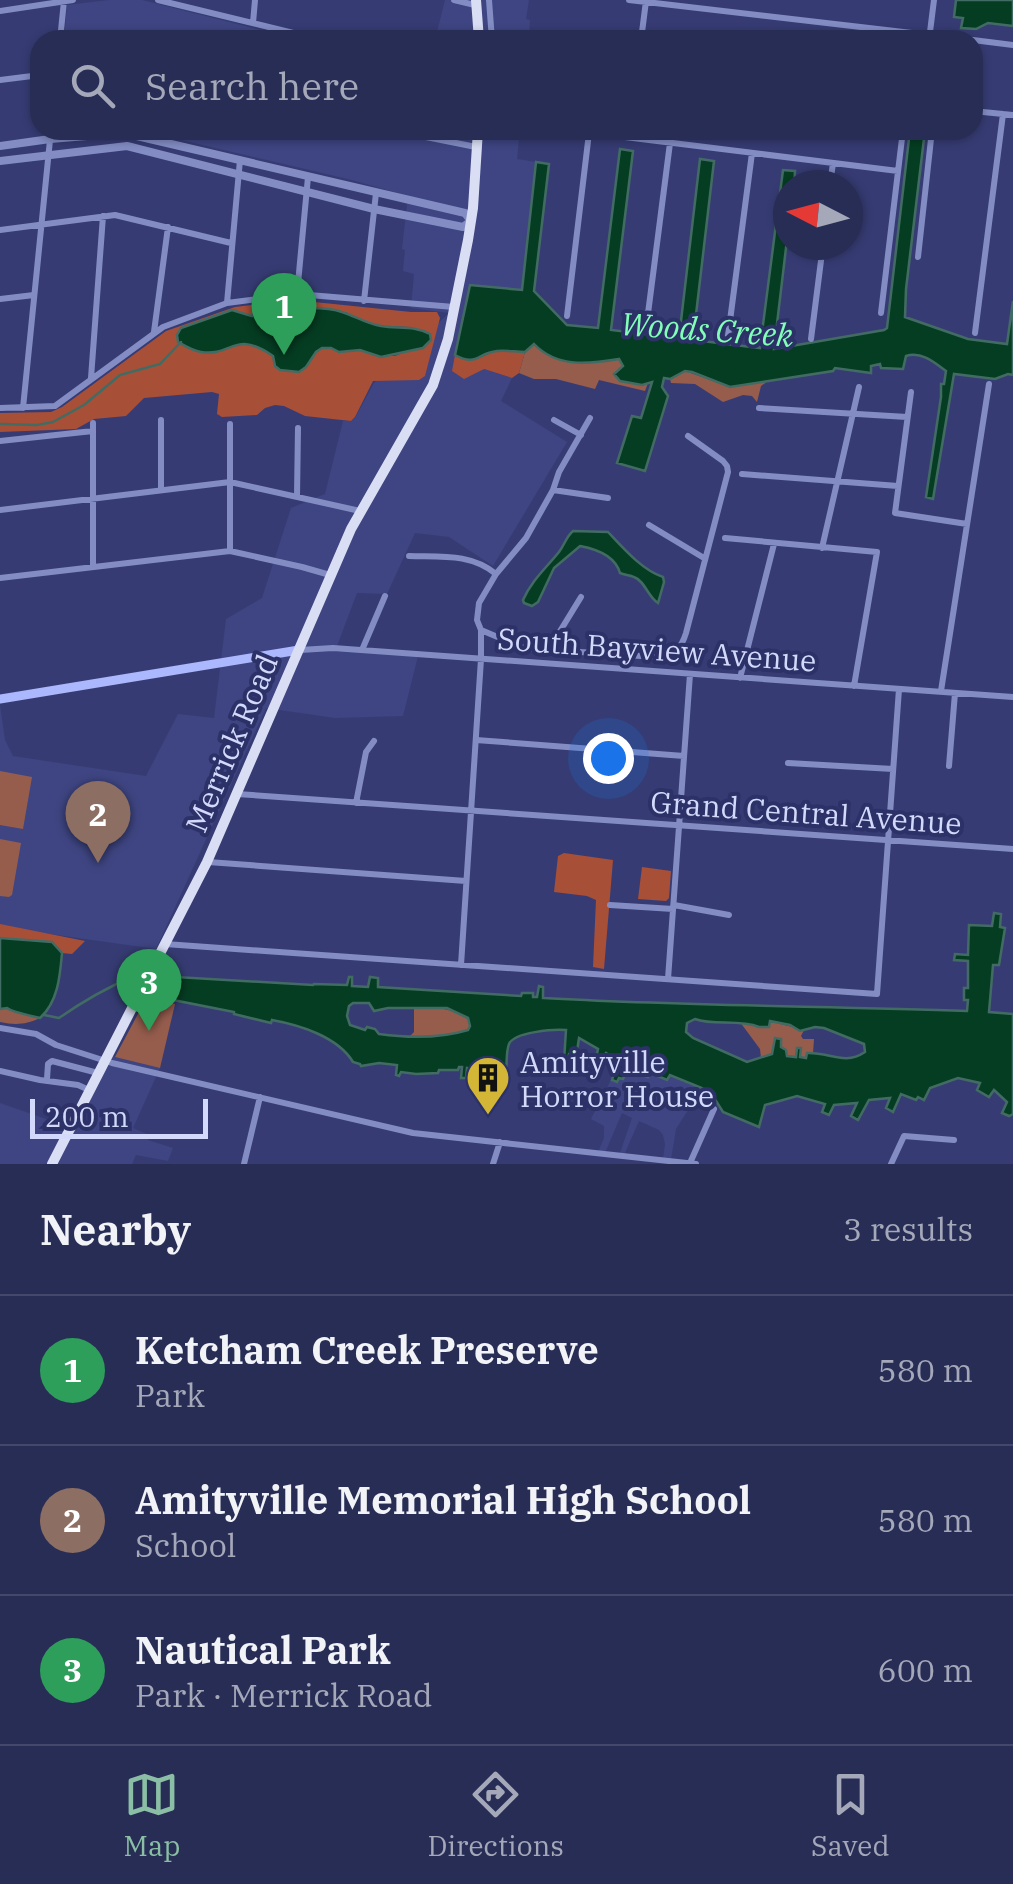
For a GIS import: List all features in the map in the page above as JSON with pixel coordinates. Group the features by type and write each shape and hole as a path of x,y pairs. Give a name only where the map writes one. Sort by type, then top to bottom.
{"main road":[{"path":"476,2 478,30"},
{"name":"Merrick Road","path":"52,1164 207,862 360,512 435,380 448,338 471,221 477,140"},
{"path":"0,699 299,650"}],"street":[{"path":"0,11 73,0"},
{"path":"158,0 279,30"},
{"path":"253,24 255,0"},
{"path":"454,0 476,2"},
{"path":"489,0 491,30"},
{"path":"628,0 868,30"},
{"path":"930,30 934,0"},
{"path":"61,30 64,1"},
{"path":"643,30 646,1"},
{"path":"983,41 1013,45"},
{"path":"0,80 30,76"},
{"path":"983,111 1013,115"},
{"path":"976,334 1003,114"},
{"path":"0,146 30,139"},
{"path":"23,408 49,140"},
{"path":"0,160 127,146 374,208 463,226 471,221 465,213 154,140"},
{"path":"437,140 477,147"},
{"path":"566,316 588,140"},
{"path":"657,140 898,171"},
{"path":"881,314 903,140"},
{"path":"918,257 931,140"},
{"path":"646,329 670,143"},
{"path":"728,336 752,153"},
{"path":"227,303 240,160"},
{"path":"832,170 833,163"},
{"path":"297,294 308,177"},
{"path":"364,301 376,193"},
{"path":"0,230 122,215 232,243"},
{"path":"91,380 103,216"},
{"path":"154,333 168,227"},
{"path":"811,340 821,260"},
{"path":"0,408 54,406 162,327 227,303 297,294 455,307"},
{"path":"0,299 34,295"},
{"path":"941,692 989,384"},
{"path":"822,548 859,387"},
{"path":"911,392 895,513 967,524"},
{"path":"760,408 908,417"},
{"path":"460,965 481,658 479,603 496,574 526,538 590,418"},
{"path":"161,420 161,490"},
{"path":"554,420 580,435"},
{"path":"230,424 230,551"},
{"path":"0,441 93,427 93,567"},
{"path":"298,428 298,496"},
{"path":"481,630 521,647 657,657 674,653 684,641 728,472 727,466 688,436"},
{"path":"742,474 898,486"},
{"path":"0,510 230,482 360,512"},
{"path":"553,490 608,498"},
{"path":"648,526 704,558"},
{"path":"725,538 876,552 854,686"},
{"path":"740,678 774,544"},
{"path":"0,578 230,551 330,575"},
{"path":"408,556 471,559 496,574"},
{"path":"362,650 385,596"},
{"path":"553,650 554,641 581,597"},
{"name":"South Bayview Avenue","path":"299,650 362,650 1013,697"},
{"path":"668,979 690,674"},
{"path":"166,944 877,994 898,689"},
{"path":"949,766 955,693"},
{"path":"476,740 684,756"},
{"path":"356,803 366,752 374,741"},
{"path":"788,762 893,769"},
{"name":"Grand Central Avenue","path":"236,794 1013,849"},
{"path":"207,862 466,881"},
{"path":"610,905 674,907 729,915"},
{"path":"0,1028 36,1034 56,1045 104,1060 414,1133 692,1164 714,1109"},
{"path":"46,1079 52,1060 98,1072"},
{"path":"0,1071 90,1090"},
{"path":"244,1164 260,1097"},
{"path":"891,1164 904,1136 954,1140"},
{"path":"493,1164 500,1142"}],"shaded area":[{"path":"142,0 260,30 65,30 67,5"},
{"path":"445,0 529,0 526,19 530,20 530,30 438,30"},
{"path":"956,0 1013,0 1013,26 988,23 976,29 961,28 963,18 954,17"},
{"path":"182,140 519,140 517,159 536,162 522,291 459,344 455,355 512,378 501,401 567,442 493,566 449,537 415,533 387,594 357,593 337,646 419,652 403,716 335,718 266,708 156,949 0,927 0,705 5,740 13,756 146,776 178,714 214,718 226,619 262,598 291,508 325,494 343,421 355,418 374,383 449,313 411,308 414,274 403,271 402,249 408,196"},
{"path":"909,140 924,140 905,317 968,339 1007,344 1013,301 1013,375 995,379 954,374 933,499 926,497 946,371 922,356 906,356 903,369 881,368 880,364 871,366 871,373 835,368 730,387 685,371 664,378 662,387 668,396 645,471 617,463 632,416 641,418 652,382 642,385 620,381 614,374 623,366 619,359 563,361 534,344 525,352 490,352 473,360 455,355 470,285 522,290 536,162 549,164 534,291 567,325 598,328 620,149 633,151 611,330 679,338 700,159 714,161 693,340 760,348 773,247 773,260 785,260 774,349 884,330"},
{"path":"295,300 437,312 440,318 425,376 419,380 373,381 351,421 305,416 275,405 257,415 222,417 217,414 219,394 212,392 144,398 126,416 94,419 76,429 0,432 0,413 51,412 166,331 235,307","holes":["265,306 273,322 281,326 300,324 307,314 346,312 382,326 412,327 423,348 395,356 322,348 306,367 255,345 200,352 178,342 181,328 236,310 252,316"]},
{"path":"271,305 273,322 281,326 300,324 309,308 326,308 376,325 418,329 430,334 431,340 423,348 381,357 360,350 339,352 322,348 299,372 280,370 273,356 250,345 212,352 195,351 178,342 181,328 232,310 252,316"},
{"path":"534,344 563,361 585,363 619,358 641,385 648,383 645,391 599,380 595,389 519,373 525,352"},
{"path":"498,351 525,352 519,373 512,378 484,369 464,379 452,371 455,355 472,360"},
{"path":"685,371 730,387 768,381 761,386 757,402 752,396 743,395 723,402 695,384 671,383 670,379"},
{"path":"573,531 608,532 640,564 663,577 658,603 638,579 620,573 609,557 580,546 554,568 538,602 532,606 524,603 531,586"},
{"path":"0,771 32,777 23,829 0,825"},
{"path":"0,839 21,843 9,897 0,896"},
{"path":"564,853 613,860 604,969 593,967 596,900 554,892 558,856"},
{"path":"642,867 671,871 666,901 638,899"},
{"path":"994,913 1001,914 1000,927 1005,928 999,965 993,965 989,1012 1013,1014 1013,1114 1009,1116 1002,1113 1007,1102 994,1090 989,1097 977,1090 980,1083 958,1078 930,1088 924,1100 901,1094 893,1112 886,1108 890,1098 869,1100 858,1120 851,1116 857,1103 834,1105 829,1115 822,1112 825,1104 797,1096 765,1105 759,1127 723,1112 713,1096 702,1088 670,1075 667,1080 627,1070 623,1079 612,1080 615,1070 608,1066 612,1057 597,1054 598,1049 579,1038 576,1058 569,1054 564,1061 566,1030 535,1032 512,1040 506,1071 467,1068 466,1078 461,1078 459,1067 438,1073 401,1072 399,1076 397,1065 361,1066 328,1039 306,1029 148,995 159,976 313,985 347,985 352,977 352,986 368,987 370,977 378,978 378,987 521,996 533,993 533,997 537,997 539,986 543,987 543,998 967,1011 964,988 968,988 968,961 954,960 955,954 968,955 969,925 992,926","holes":["353,1003 369,1003 374,1011 447,1008 468,1018 470,1026 468,1030 434,1036 379,1034 375,1029 350,1025 347,1016","695,1019 759,1027 769,1027 770,1021 800,1031 824,1028 864,1044 865,1052 850,1058 807,1053 806,1058 800,1057 801,1048 797,1048 796,1057 787,1056 781,1039 775,1038 772,1054 747,1062 693,1038 686,1032 687,1023"]},
{"path":"0,924 85,941 72,954 62,953 58,947 35,940 0,938"},
{"path":"0,938 52,942 62,953 54,996 40,1018 0,1009"},
{"path":"147,997 175,1004 160,1068 115,1057"},
{"path":"414,1008 451,1011 471,1022 468,1030 450,1035 408,1038 414,1032"},
{"path":"0,1009 40,1018 20,1024 0,1022"},
{"path":"769,1021 804,1030 803,1039 814,1039 813,1053 808,1053 807,1058 800,1057 797,1048 796,1057 786,1056 775,1039 773,1054 761,1058 760,1049 740,1022 768,1027"},
{"path":"106,1052 160,1068 133,1128 149,1135 148,1140 173,1148 168,1161 136,1155 132,1164 0,1164 0,1103 69,1127"},
{"path":"616,1070 617,1081 627,1070 648,1077 651,1072 670,1075 702,1088 676,1129 671,1159 663,1159 665,1144 659,1130 639,1121 625,1153 620,1153 632,1118 622,1113 605,1153 598,1152 604,1126 591,1119"}],"waterway":[{"name":"Woods Creek","path":"0,424 53,422 84,405 120,375 160,364 181,342"},
{"path":"44,1015 59,1018 113,986 132,977 137,979"}],"place":[{"name":"Ketcham Creek Preserve","path":"284,355"},
{"name":"Amityville Memorial High School","path":"98,863"},
{"name":"Nautical Park","path":"149,1031"},
{"name":"Amityville Horror House","path":"488,1116"}]}
